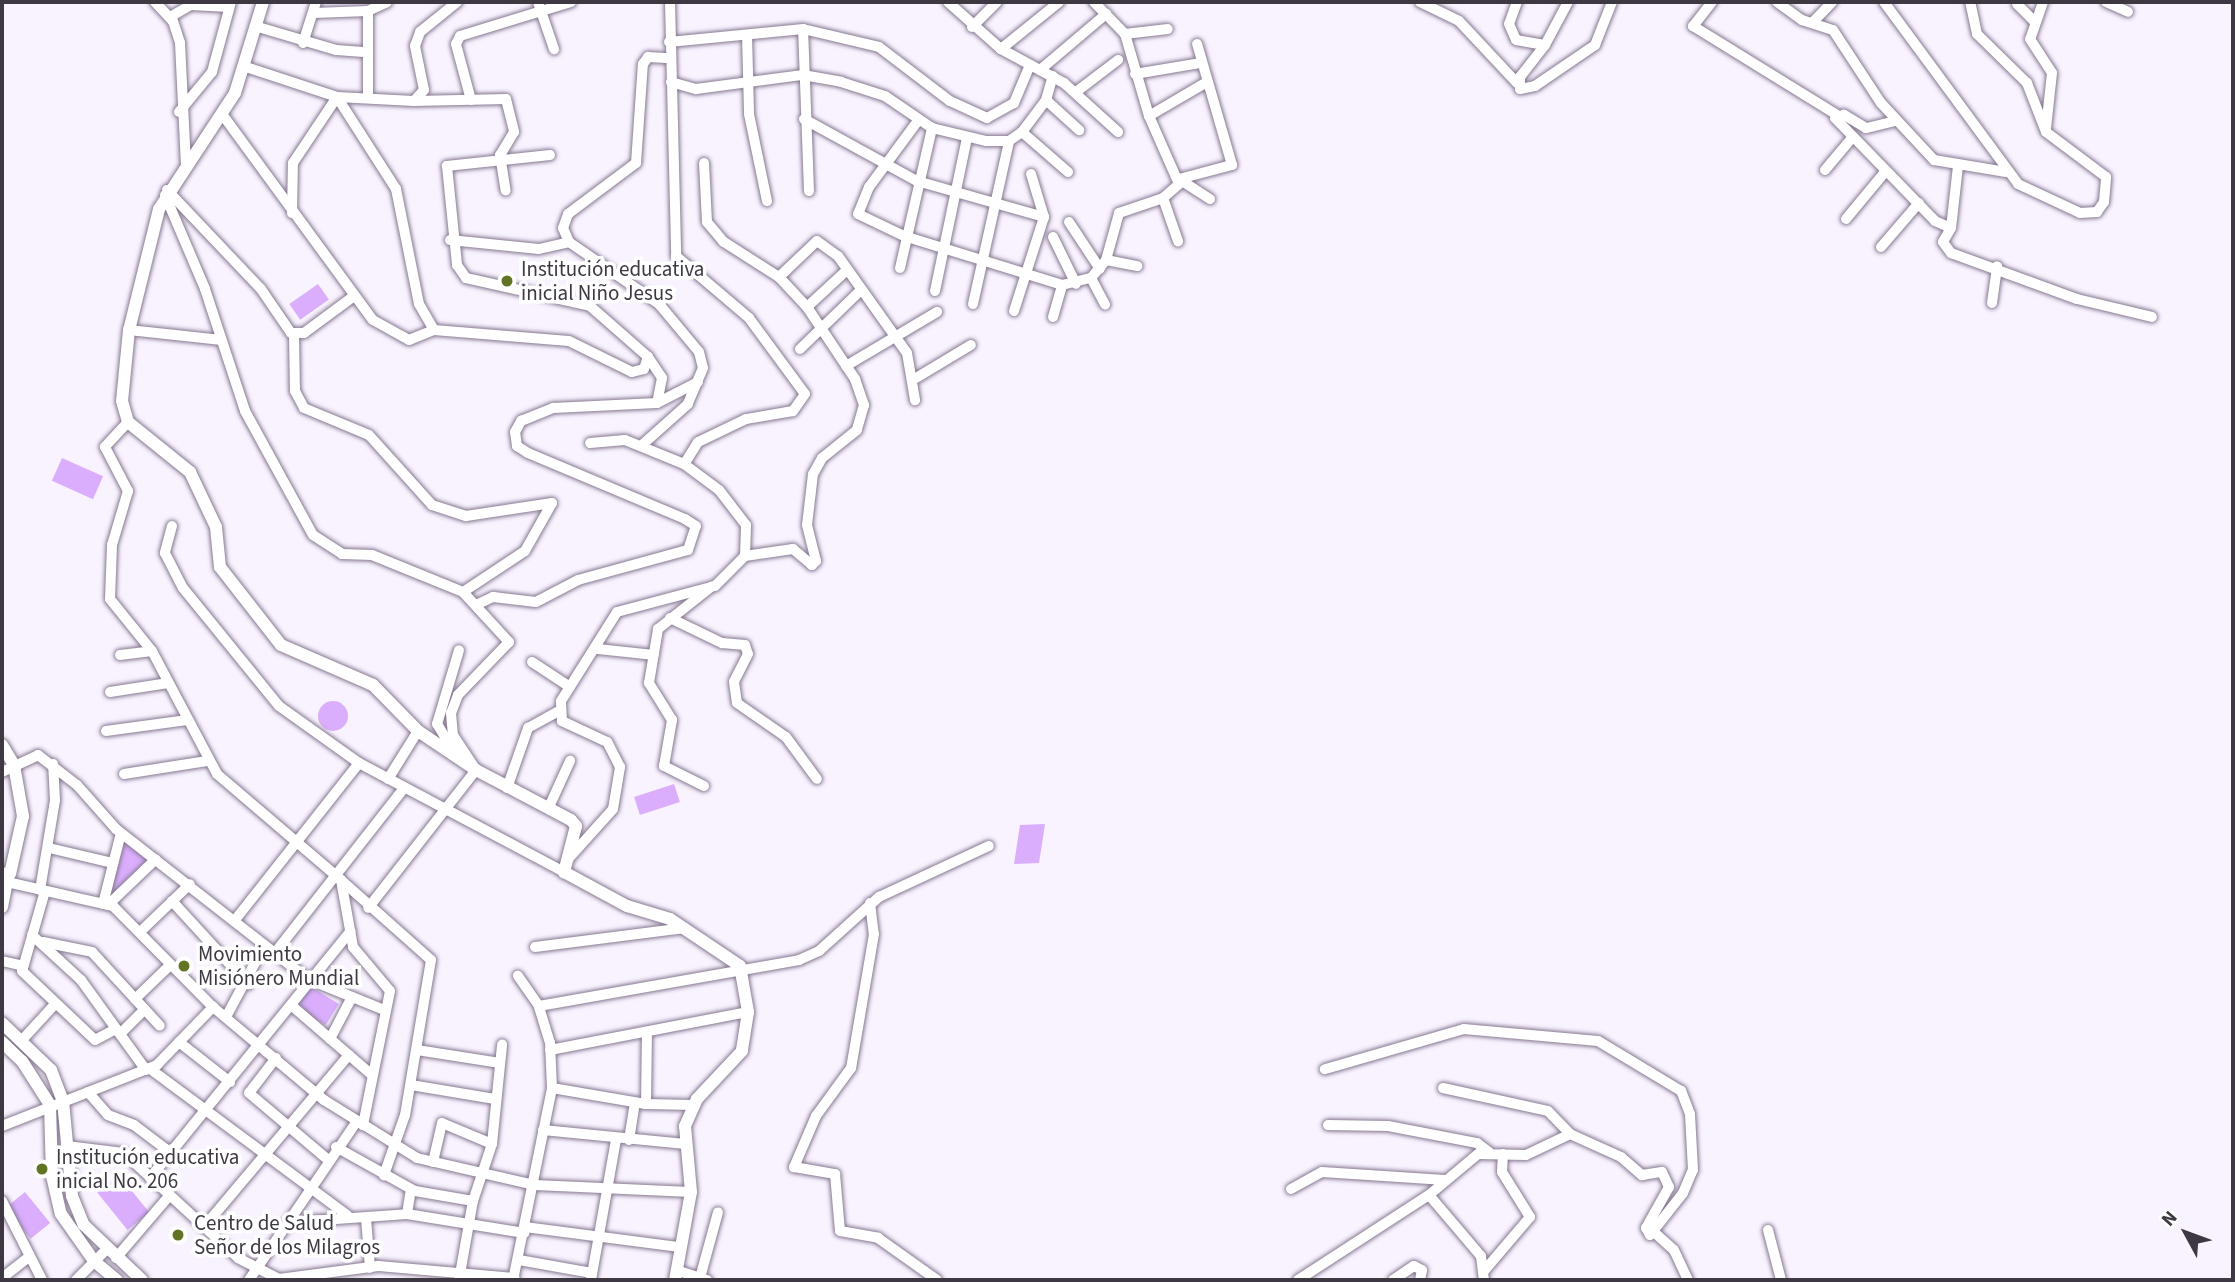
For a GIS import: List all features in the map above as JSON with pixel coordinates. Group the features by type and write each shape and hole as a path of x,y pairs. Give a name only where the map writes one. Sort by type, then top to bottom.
{"street":[{"path":"155,2 170,17 180,43 179,112 186,164"},
{"path":"263,2 246,67 222,114 166,192 129,330 122,401 128,422 190,472 216,527 220,567 281,645 373,685 418,731 454,753 475,770 548,807 576,826 570,858 564,872"},
{"path":"303,43 316,2"},
{"path":"314,13 368,12 387,2"},
{"path":"414,101 424,90 415,46 420,32 457,2"},
{"path":"538,2 554,49"},
{"path":"471,100 456,44 460,36 570,2"},
{"path":"670,2 676,256 749,318 805,394 793,411 746,419 698,442 684,464"},
{"path":"948,2 972,27 1001,49 1053,76 1076,92 1118,132"},
{"path":"972,27 997,2"},
{"path":"1001,49 1059,2"},
{"path":"1094,2 1125,34 1149,116 1178,179 1210,198"},
{"path":"1420,2 1458,21 1517,83 1535,86 1595,45 1612,2"},
{"path":"1517,2 1511,32 1521,43 1545,46"},
{"path":"1517,83 1545,46 1568,2"},
{"path":"1712,2 1693,26 1837,115 1866,128 1895,121"},
{"path":"1777,2 1838,35 1895,121 1934,160 2006,172"},
{"path":"1812,23 1832,2"},
{"path":"1884,2 1921,59 1968,111 2006,172 2031,193 2080,213 2097,212 2104,202 2106,177 2046,132 2027,83 1977,34 1970,2"},
{"path":"2043,2 2035,22 2032,46 2052,73 2046,132"},
{"path":"2106,2 2128,12"},
{"path":"2017,4 2035,22"},
{"path":"170,17 191,5 230,5 212,72 179,112"},
{"path":"368,12 368,98"},
{"path":"669,42 803,29 878,47 950,102 987,118 1013,103 1035,68 1106,14"},
{"path":"258,27 303,43 367,52"},
{"path":"803,29 804,118 809,191"},
{"path":"1125,34 1168,29"},
{"path":"747,35 746,87 767,201"},
{"path":"917,122 883,165 858,214 904,236 986,258 1062,285 1076,284 1091,278 1102,265 1119,213 1163,198 1178,179 1232,165 1197,44"},
{"path":"642,445 688,404 698,382 699,352 659,304 569,242 563,228 568,214 636,163 643,64 648,57 670,58"},
{"path":"1076,92 1118,60"},
{"path":"1135,74 1201,62"},
{"path":"246,67 337,97 414,101 506,99 514,132 500,155 506,191"},
{"path":"671,82 696,89 746,87 803,75 885,96 917,122 932,128 967,138 1009,141"},
{"path":"973,304 986,258 1009,141 1021,131 1046,100 1053,76"},
{"path":"1149,116 1207,82"},
{"path":"292,213 293,163 337,97"},
{"path":"337,97 397,189 419,304 434,330"},
{"path":"1046,100 1079,130"},
{"path":"222,114 354,296 396,336 418,340 434,330 569,341 632,372 644,369 649,357"},
{"path":"1837,115 1835,122 1851,139 1919,203 1951,228"},
{"path":"804,118 883,165 917,181 1044,217"},
{"path":"900,268 904,236 932,128"},
{"path":"1021,131 1069,172"},
{"path":"935,291 967,138"},
{"path":"1825,170 1851,139"},
{"path":"550,155 500,155 447,166 450,240 466,278 590,306 649,357 662,379 657,403"},
{"path":"704,163 707,222 752,265 779,277 807,307 861,393 862,416 856,430 822,458 813,474 807,525 816,561 811,565 793,549 745,556 712,587 658,629 650,689 672,720 664,766 704,786"},
{"path":"1958,166 1951,228 1943,242 1951,253 1997,266 2077,299 2152,317"},
{"path":"1846,219 1885,172"},
{"path":"1014,311 1044,217 1031,174"},
{"path":"166,192 252,278 294,335 295,391 304,408 369,435 432,505 466,516 552,503 525,551 463,592"},
{"path":"166,192 245,411 313,535 342,554 372,555 463,592 478,604 509,642 467,685 452,713 453,734 475,770"},
{"path":"1163,198 1178,241"},
{"path":"1881,247 1919,203"},
{"path":"1069,222 1102,265"},
{"path":"1053,237 1076,284"},
{"path":"450,240 539,249 569,242"},
{"path":"779,277 817,241 847,270 898,339 915,379 915,400"},
{"path":"1102,265 1137,266"},
{"path":"1992,303 1997,266"},
{"path":"807,307 847,270"},
{"path":"1091,278 1105,304"},
{"path":"1053,317 1062,285"},
{"path":"800,349 861,290"},
{"path":"294,335 354,296"},
{"path":"846,366 898,339 937,312"},
{"path":"129,330 221,340"},
{"path":"915,379 971,345"},
{"path":"478,604 494,597 536,602 578,580 688,550 696,526 685,519 517,446 521,421 537,412 657,403 698,382"},
{"path":"128,422 105,447 128,491 113,536 110,599 152,651 207,761 299,841 368,908 431,960 411,1085 396,1146 384,1175"},
{"path":"590,443 642,445 684,464 738,510 746,525 745,556"},
{"path":"172,526 165,552 229,652 279,706 359,763 444,812 685,928 740,966 748,1012 742,1051 693,1105 685,1144 691,1192 676,1275 703,1279 718,1212"},
{"path":"507,788 528,727 559,711 570,687 598,649 610,622 628,605 712,587"},
{"path":"670,618 722,643 745,645 748,654 734,682 737,703 786,737 817,779"},
{"path":"598,649 654,655"},
{"path":"454,753 437,724 459,650"},
{"path":"120,655 152,651"},
{"path":"532,662 570,687"},
{"path":"110,692 168,683"},
{"path":"559,711 569,725 607,742 620,767 613,810 570,858"},
{"path":"106,731 187,720"},
{"path":"388,779 418,731"},
{"path":"2,745 14,765 23,816 6,876 2,907"},
{"path":"2,772 33,754 53,764 121,833 190,884 274,954 308,979 384,1010"},
{"path":"124,774 207,761"},
{"path":"548,807 570,761"},
{"path":"235,920 359,763"},
{"path":"53,764 49,848 36,938 23,966 27,978 95,1040 118,1031 145,1010"},
{"path":"368,908 475,770"},
{"path":"274,954 338,877 404,789"},
{"path":"105,905 121,833"},
{"path":"539,1006 820,951 870,903 989,846"},
{"path":"49,848 113,863"},
{"path":"105,905 156,859"},
{"path":"6,876 42,890 105,905 140,932 169,966 213,1007 261,1044 318,1094 396,1146 433,1161 535,1185 604,1191 691,1192"},
{"path":"249,1280 294,1222 312,1193 327,1158 360,1123 372,1075 390,991 359,959 338,877"},
{"path":"140,932 190,884"},
{"path":"173,901 248,984"},
{"path":"870,903 874,934 851,1068 816,1116 794,1167 835,1174 840,1231 878,1238 937,1280"},
{"path":"535,947 685,928"},
{"path":"150,1178 261,1044 308,979 351,931"},
{"path":"36,938 92,952 160,1026"},
{"path":"36,938 148,1069 206,1110 312,1193 347,1215"},
{"path":"226,1017 248,984 264,946"},
{"path":"2,961 23,966"},
{"path":"135,999 169,966"},
{"path":"67,1146 124,1153 204,1227 259,1268 279,1279 370,1268 514,1279 535,1185 542,1130 552,1088 550,1050 539,1006 518,976"},
{"path":"330,1039 352,997"},
{"path":"23,1039 55,1004"},
{"path":"290,1005 372,1075"},
{"path":"2,1126 148,1069 213,1007"},
{"path":"550,1050 647,1036 748,1012"},
{"path":"2,1023 23,1039 51,1070 67,1146 72,1196 84,1225 111,1254 142,1280"},
{"path":"1325,1069 1464,1029 1611,1045 1671,1082 1689,1107 1691,1177 1655,1233"},
{"path":"646,1104 647,1036"},
{"path":"2,1042 22,1061 56,1103 52,1176 61,1214 94,1261 117,1280"},
{"path":"179,1042 230,1082"},
{"path":"459,1276 473,1201 487,1173 502,1045"},
{"path":"417,1050 500,1063"},
{"path":"204,1227 349,1055"},
{"path":"276,1058 249,1093 327,1158"},
{"path":"411,1085 495,1099"},
{"path":"552,1088 646,1104 693,1105"},
{"path":"1443,1088 1548,1111 1570,1134 1621,1157 1642,1175 1665,1174 1668,1192 1646,1230 1655,1233 1674,1250 1688,1280"},
{"path":"88,1091 108,1115 134,1125 171,1153"},
{"path":"629,1140 635,1102"},
{"path":"433,1161 442,1123 492,1144"},
{"path":"1328,1125 1388,1126 1478,1143 1489,1152"},
{"path":"542,1130 685,1144"},
{"path":"1298,1280 1429,1195 1465,1160 1489,1152 1534,1153 1570,1134"},
{"path":"519,1260 592,1277 604,1191 616,1139"},
{"path":"336,1147 411,1189 473,1201"},
{"path":"1484,1276 1530,1217 1502,1172 1503,1154"},
{"path":"1291,1189 1322,1172 1445,1180"},
{"path":"407,1214 411,1189"},
{"path":"1429,1195 1481,1256 1484,1276"},
{"path":"76,1280 94,1261 111,1254 169,1196"},
{"path":"2,1200 41,1280"},
{"path":"294,1222 347,1215 366,1218 407,1214 680,1247"},
{"path":"366,1218 370,1268"},
{"path":"1768,1230 1781,1280"},
{"path":"2,1278 28,1258"},
{"path":"1393,1280 1414,1266 1422,1270 1420,1280"}],"shaded area":[{"path":"318,284 329,300 300,320 289,304"},
{"path":"62,458 103,476 93,499 52,481"},
{"path":"333,701 339,702 347,710 347,722 339,730 333,731 327,730 319,722 318,716 319,710 327,702"},
{"path":"674,784 680,802 640,815 634,797"},
{"path":"1045,824 1039,863 1014,864 1020,825"},
{"path":"125,841 149,859 110,896 108,895"},
{"path":"310,986 339,1004 326,1025 297,1007"},
{"path":"119,1175 149,1212 127,1230 97,1193"},
{"path":"25,1192 50,1223 31,1239 6,1208"}],"place":[{"name":"Institución educativa inicial Niño Jesus","path":"507,281"},
{"name":"Movimiento Misiónero Mundial","path":"184,966"},
{"name":"Institución educativa inicial No. 206","path":"42,1169"},
{"name":"Centro de Salud Señor de los Milagros","path":"178,1235"}]}
